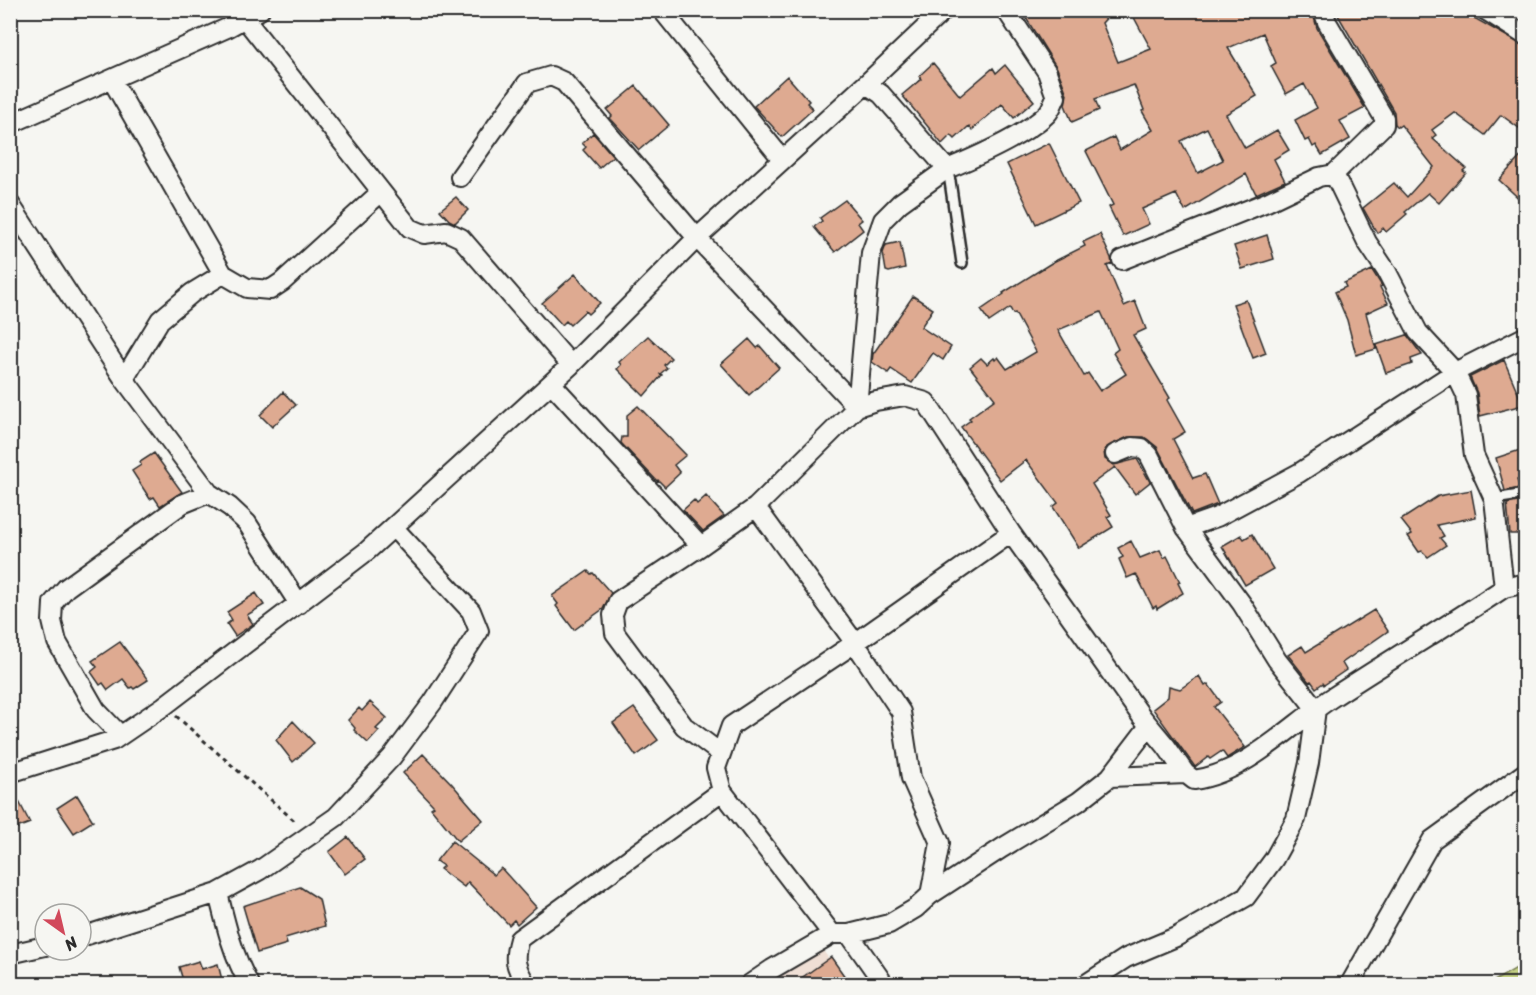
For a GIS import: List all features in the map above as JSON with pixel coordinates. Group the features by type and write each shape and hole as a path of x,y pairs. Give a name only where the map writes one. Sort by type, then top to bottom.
{"street":[{"path":"662,10 782,159"},
{"path":"10,773 114,740 164,706 368,551 571,365 697,238 944,10"},
{"path":"857,407 872,253 883,220 900,203 946,169 997,146 1048,113 1056,97 1047,72 1006,10"},
{"path":"1122,260 1267,202 1319,177 1334,174 1384,125 1384,118 1327,22 1323,10"},
{"path":"1485,10 1526,36"},
{"path":"10,124 253,15 381,192 410,228 424,234 446,231 460,238 571,365"},
{"path":"460,177 527,83 551,76 564,82 697,238 857,407"},
{"path":"112,80 223,274 247,288 270,290 282,282 381,192"},
{"path":"866,84 881,94 946,169"},
{"path":"1334,174 1367,242 1387,272 1418,332 1455,372 1468,403 1474,455 1494,499 1504,588"},
{"path":"10,204 124,379 188,468 209,493 248,523 298,604"},
{"path":"124,379 160,320 192,292 223,274"},
{"path":"1186,528 1217,517 1299,473 1455,372 1526,336"},
{"path":"551,383 701,546"},
{"path":"720,753 684,726 615,633 613,615 618,601 756,507 857,407 876,400 905,396 926,402 1011,533 1149,726 1186,774 1194,780 1207,778 1253,757 1316,709 1504,588 1526,583"},
{"path":"1086,984 1126,958 1176,937 1246,897 1274,859 1296,819 1310,764 1316,709 1277,660 1242,604 1186,528 1149,455 1142,448 1132,447 1115,454"},
{"path":"182,504 188,468"},
{"path":"120,735 96,710 57,642 52,621 54,603 66,588 182,504 209,493"},
{"path":"756,507 855,643 901,712 911,778 940,843 930,895"},
{"path":"93,933 218,893 260,870 336,817 392,757 433,702 479,631 471,611 393,527"},
{"path":"884,984 722,791 716,768 720,753 731,726 855,643 1011,533"},
{"path":"750,984 772,969 841,934 889,924 916,908 930,895 1078,802 1110,777 1149,726"},
{"path":"1350,984 1432,840 1526,772"},
{"path":"1110,777 1186,774"},
{"path":"526,984 516,968 515,955 519,939 722,791"},
{"path":"218,893 229,939 249,984"},
{"path":"10,954 33,949"}],"lane":[{"path":"946,169 962,263"},
{"path":"1494,499 1526,494"}],"path":[{"path":"164,706 284,810 309,835"}],"shaded area":[{"path":"821,948 848,984 761,984"}],"green space":[{"path":"1525,963 1525,984 1489,984"}],"building":[{"path":"1021,10 1114,10 1102,23 1118,62 1151,49 1130,10 1312,10 1317,28 1365,108 1340,121 1350,139 1322,155 1316,145 1313,147 1309,139 1305,141 1295,120 1317,108 1304,84 1286,94 1271,66 1276,63 1263,33 1228,48 1257,96 1226,114 1245,148 1277,130 1289,150 1274,159 1285,181 1256,194 1246,174 1185,211 1176,194 1142,209 1149,224 1123,236 1109,207 1113,205 1086,151 1114,137 1120,150 1153,130 1142,111 1144,110 1134,85 1095,99 1099,110 1072,122 1065,105 1067,94 1057,68","holes":["1207,128 1223,160 1198,173 1181,141"]},
{"path":"1335,10 1466,10 1474,18 1526,47 1526,133 1501,115 1485,135 1455,113 1432,130 1436,135 1432,138 1466,168 1463,171 1466,173 1439,203 1428,193 1386,232 1383,228 1377,233 1363,208 1394,183 1407,197 1434,167 1401,125 1398,127 1395,124 1394,112"},
{"path":"933,63 960,96 993,68 996,73 1005,65 1034,101 1014,118 1002,104 972,130 969,126 955,139 951,135 942,144 902,95 921,79 919,76"},
{"path":"787,76 809,101 807,103 813,109 782,137 754,106"},
{"path":"636,86 669,125 639,150 610,118 612,116 607,110"},
{"path":"593,133 613,156 599,168 583,150 586,147 582,143"},
{"path":"1049,143 1079,203 1036,224 1007,164"},
{"path":"1526,151 1526,205 1499,180"},
{"path":"456,197 468,210 455,223 440,210"},
{"path":"845,200 862,220 858,223 863,230 835,252 814,227 822,221 820,218"},
{"path":"1100,234 1111,258 1112,264 1107,266 1124,306 1135,301 1146,329 1133,335 1170,398 1167,400 1185,432 1173,439 1193,478 1205,474 1218,504 1192,514 1157,447 1144,437 1128,437 1107,447 1104,452 1105,459 1114,465 1137,459 1150,482 1135,494 1115,467 1092,484 1111,515 1107,517 1113,527 1079,548 1053,507 1058,503 1026,460 1000,480 961,427 971,420 969,418 995,399 970,367 981,358 987,364 998,357 1007,369 1036,352 1010,308 989,322 981,310 1003,293 1053,262 1085,246 1083,242","holes":["1101,312 1118,349 1113,353 1126,374 1100,391 1088,373 1084,376 1058,330"]},
{"path":"1267,235 1274,259 1242,269 1234,246"},
{"path":"900,242 905,268 886,271 883,253 886,245"},
{"path":"1372,270 1382,286 1380,287 1388,303 1366,313 1376,349 1356,355 1347,320 1335,292 1346,287 1344,283"},
{"path":"575,274 600,303 588,314 585,311 570,325 566,321 562,325 542,303"},
{"path":"913,296 933,309 921,327 951,347 943,360 933,353 912,383 891,369 888,373 872,362 873,354"},
{"path":"1246,300 1266,353 1253,358 1233,304"},
{"path":"1407,335 1422,355 1411,359 1412,364 1386,373 1376,345"},
{"path":"648,336 671,358 664,365 667,368 644,396 617,369 621,365 619,362"},
{"path":"749,339 757,348 760,346 779,368 749,395 721,364"},
{"path":"1504,360 1523,405 1480,416 1477,393 1470,377"},
{"path":"283,392 296,405 272,427 260,415"},
{"path":"638,406 686,455 674,465 680,473 665,487 621,443 622,437 627,437 627,415"},
{"path":"1526,448 1526,478 1517,480 1520,488 1505,491 1496,458"},
{"path":"154,453 182,492 160,506 154,497 150,499 132,471 141,465 140,462"},
{"path":"1471,490 1476,517 1437,525 1444,536 1440,538 1446,545 1428,557 1422,551 1419,552 1408,536 1412,534 1401,520 1438,496"},
{"path":"706,496 724,516 703,531 683,510 694,500 697,504"},
{"path":"1523,501 1526,509 1526,534 1510,534 1507,504"},
{"path":"1252,534 1273,569 1245,585 1222,546 1241,535 1244,539"},
{"path":"1131,541 1140,558 1160,550 1164,558 1167,556 1183,593 1157,609 1156,606 1153,608 1136,574 1127,578 1119,559 1123,557 1118,548"},
{"path":"588,571 593,573 611,593 603,609 574,630 556,606 558,604 552,596"},
{"path":"256,593 264,605 247,615 253,624 235,636 227,624 232,620 227,612"},
{"path":"1374,610 1388,631 1342,663 1346,670 1316,688 1288,655 1302,646 1306,652"},
{"path":"120,642 148,680 134,689 130,688 123,679 108,690 103,683 100,685 91,672 97,667 92,661"},
{"path":"1199,676 1205,686 1208,684 1221,702 1214,707 1245,747 1227,758 1222,751 1210,759 1208,757 1195,767 1153,709 1168,697 1169,686 1180,689"},
{"path":"370,702 387,718 376,729 379,731 368,743 354,730 355,728 348,720 359,708 362,711"},
{"path":"634,708 658,740 636,756 613,723"},
{"path":"293,721 314,743 293,762 276,740"},
{"path":"423,754 483,820 458,841 431,808 434,806 403,773"},
{"path":"10,784 30,823 14,829 10,821"},
{"path":"77,795 93,821 74,833 57,808"},
{"path":"348,837 365,859 345,874 329,852"},
{"path":"452,841 494,875 501,868 536,907 517,924 514,920 509,925 468,882 464,887 440,869 443,866 436,861"},
{"path":"300,887 319,899 325,926 285,938 287,944 257,953 243,906"},
{"path":"831,957 850,984 793,984"},
{"path":"199,961 202,969 218,964 223,984 184,984 179,967"}]}
